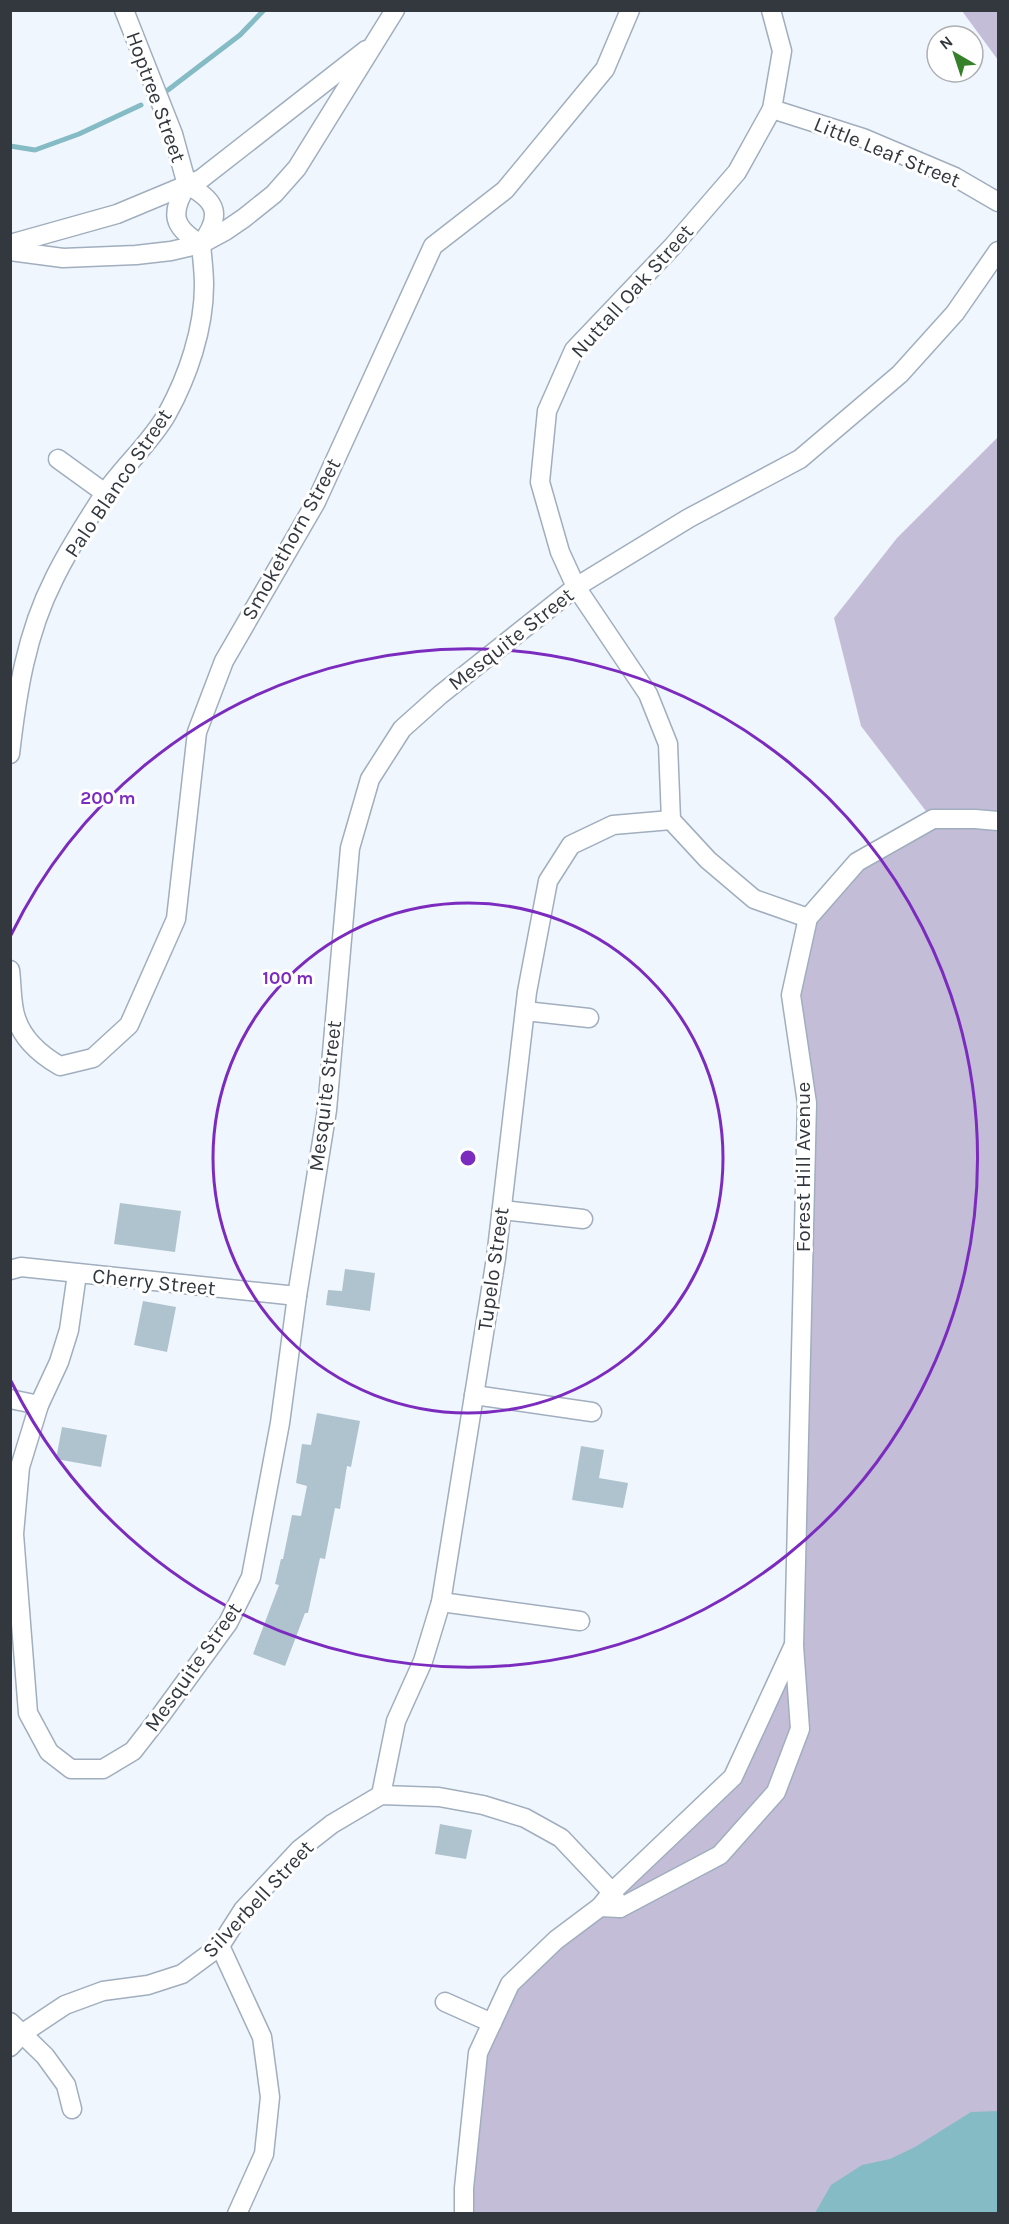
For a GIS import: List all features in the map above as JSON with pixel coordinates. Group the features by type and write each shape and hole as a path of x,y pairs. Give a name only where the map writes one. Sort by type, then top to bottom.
{"street":[{"name":"Hoptree Street","path":"124,10 172,134 187,185"},
{"path":"10,251 63,258 111,257 171,251 201,244 244,218 274,194 297,168 395,10"},
{"name":"Smokethorn Street","path":"10,970 15,1017 28,1041 43,1057 60,1066 93,1058 129,1025 176,919 197,732 224,661 316,502 433,246 505,190 605,69 630,10"},
{"name":"Nuttall Oak Street","path":"671,820 668,744 648,694 576,587 560,552 540,482 547,411 574,350 673,246 737,172 772,109 782,51 771,10"},
{"path":"10,244 117,214 201,178 377,41"},
{"name":"Little Leaf Street","path":"772,109 862,138 955,177 999,202"},
{"path":"187,185 202,192 214,208 211,230 201,244"},
{"path":"187,185 178,200 177,223 181,231 201,244"},
{"name":"Palo Blanco Street","path":"10,754 25,655 36,620 54,578 105,493 166,416 188,368 202,319 204,285 201,244"},
{"name":"Mesquite Street","path":"39,1405 20,1467 14,1534 28,1713 48,1752 71,1769 103,1769 133,1751 228,1623 251,1577 280,1423 297,1296 327,1110 350,848 370,778 402,729 440,695 576,587 689,518 800,459 900,374 955,313 999,252"},
{"path":"58,459 105,493"},
{"name":"Forest Hill Avenue","path":"464,2214 464,2188 478,2053 510,1984 556,1940 600,1907 720,1855 776,1792 800,1729 794,1646 807,1103 791,995 808,918 857,861 933,819 975,819 999,822"},
{"path":"671,820 708,860 754,899 808,918"},
{"name":"Tupelo Street","path":"381,1795 396,1721 423,1660 441,1602 502,1210 525,1011 548,881 571,845 613,825 671,820"},
{"path":"525,1011 589,1018"},
{"path":"502,1210 583,1219"},
{"name":"Cherry Street","path":"10,1270 21,1267 297,1296"},
{"path":"10,1399 39,1405 59,1362 69,1330 77,1274"},
{"path":"474,1395 592,1412"},
{"path":"441,1602 580,1621"},
{"name":"Forest Hill Avenue","path":"616,1900 733,1777 794,1646"},
{"path":"381,1795 439,1797 483,1805 525,1818 561,1838 616,1900"},
{"name":"Silverbell Street","path":"10,2048 17,2028 65,2005 103,1991 148,1985 182,1974 220,1946 243,1910 300,1849 332,1824 381,1795"},
{"path":"220,1946 262,2037 270,2097 264,2154 237,2214"},
{"path":"445,2002 492,2023"},
{"path":"17,2028 45,2056 66,2085 72,2109"}],"shaded area":[{"path":"962,11 998,11 998,60 985,42 985,24 972,24"},
{"path":"998,437 998,2213 464,2214 478,2053 510,1984 733,1777 794,1646 807,1103 791,995 808,918 857,862 932,819 861,726 834,618 897,538"}],"water":[{"path":"998,2111 998,2213 815,2213 831,2185 862,2165 890,2159 915,2147 971,2112"}],"building":[{"path":"120,1203 181,1211 175,1252 114,1244"},
{"path":"345,1269 375,1273 370,1311 326,1305 328,1290 342,1291"},
{"path":"143,1301 176,1307 167,1352 134,1345"},
{"path":"317,1413 360,1421 351,1467 347,1466 340,1509 335,1508 325,1559 320,1558 308,1613 305,1613 285,1666 253,1654 279,1585 275,1584 292,1515 301,1516 307,1486 296,1483 302,1444 311,1445"},
{"path":"62,1427 107,1435 101,1467 56,1459"},
{"path":"581,1446 604,1450 599,1478 628,1483 623,1508 572,1500"},
{"path":"440,1824 472,1830 466,1859 435,1854"}],"waterway":[{"path":"168,90 240,35 264,10"},
{"path":"10,146 35,150 79,134 141,105"}]}
